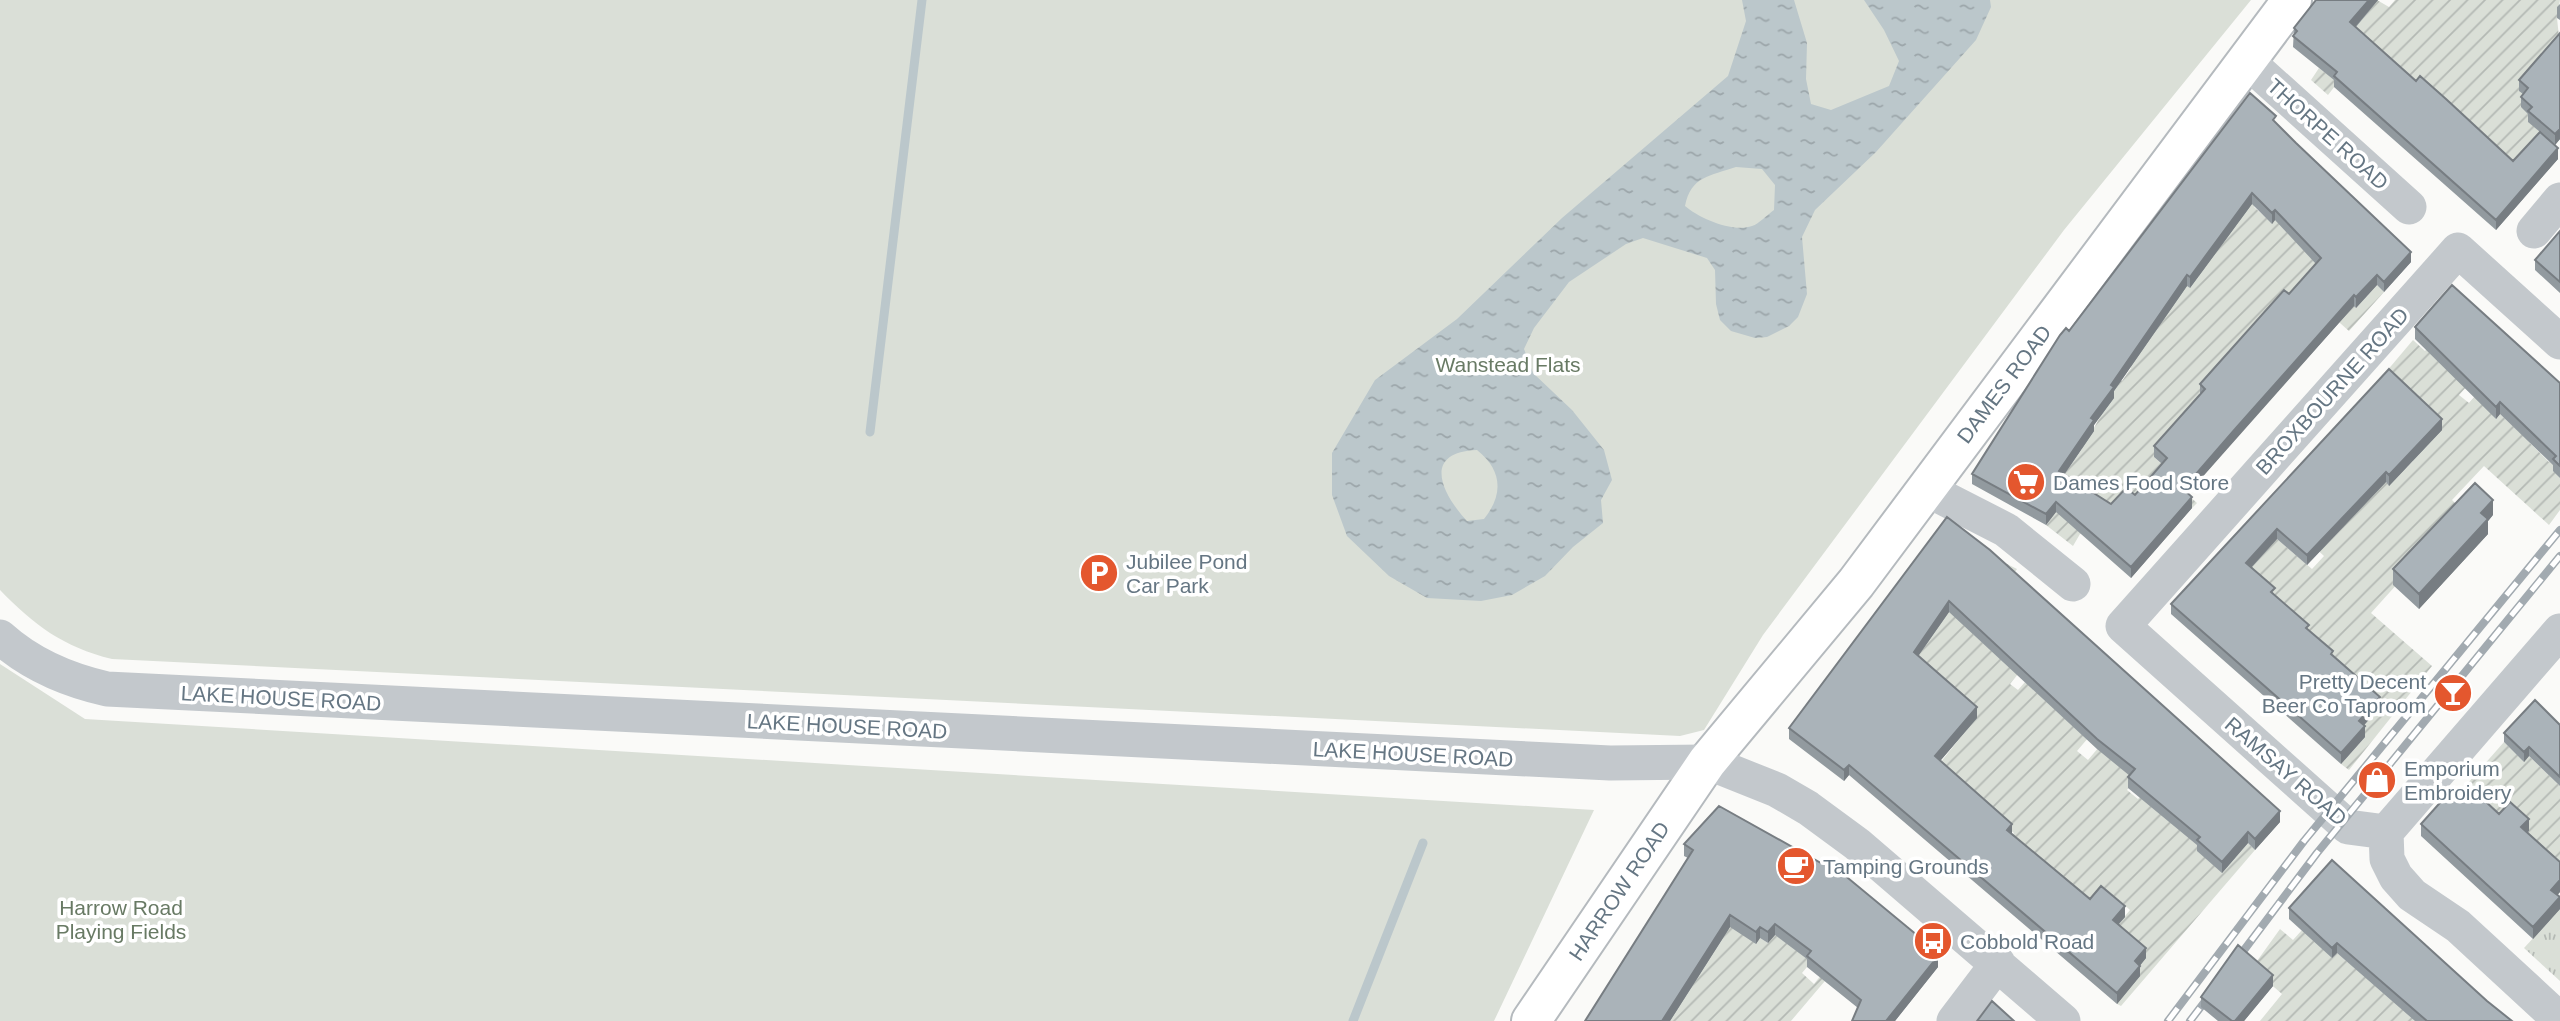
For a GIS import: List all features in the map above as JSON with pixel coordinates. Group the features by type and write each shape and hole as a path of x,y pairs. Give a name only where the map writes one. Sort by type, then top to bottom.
{"main road":[{"name":"DAMES ROAD","path":"1707,762 1856,583 2292,0"},
{"name":"HARROW ROAD","path":"1531,1021 1707,762"}],"street":[{"name":"THORPE ROAD","path":"2247,61 2409,207"},
{"path":"2534,231 2560,200"},
{"name":"BROXBOURNE ROAD","path":"2123,626 2458,250 2560,342"},
{"path":"1926,489 2007,530 2073,584"},
{"name":"RAMSAY ROAD","path":"2123,626 2348,827 2386,832"},
{"name":"LAKE HOUSE ROAD","path":"0,638 36,664 69,678 107,689 1609,764 1707,762"},
{"path":"2556,647 2386,832 2387,859 2396,877 2412,895 2458,926 2560,1020"},
{"path":"1707,762 1777,790 1808,808 1857,844 2063,1021"},
{"path":"1954,1021 1998,963"}],"green space":[{"name":"Wanstead Flats","path":"0,0 2251,0 2064,230 1763,635 1704,730 1680,736 112,659 79,648 37,624 0,590"},
{"path":"2377,0 2389,7 2395,0 2560,0 2557,18 2560,47 2528,99 2532,117 2529,122 2555,145 2551,152 2513,172 2365,47 2328,95 2311,80 2319,68 2327,74 2332,55"},
{"path":"2273,185 2254,207 2272,223 2287,207 2317,234 2356,308 2377,285 2384,292 2349,331 2314,300 2219,372 2199,394 2218,411 2154,457 2167,469 2163,473 2197,503 2192,508 2176,493 2080,534 2073,546 2046,525 2071,490 2040,458 2065,473 2082,449 2054,433 2088,439 2100,417 2074,403 2110,371 2122,381 2131,368 2111,353 2139,250 2190,288 2199,276 2178,260 2204,225"},
{"path":"2439,336 2479,373 2459,395 2469,403 2477,394 2496,419 2500,414 2519,432 2531,421 2541,431 2530,443 2549,462 2560,451 2554,471 2560,478 2560,510 2549,525 2484,466 2452,500 2463,511 2371,613 2432,666 2349,770 2341,764 2365,737 2359,731 2379,708 2229,575 2277,539 2312,569 2324,556 2299,533 2366,463 2389,485 2413,461 2388,438 2413,433 2427,445 2439,432 2386,372 2413,340 2425,351"},
{"path":"1993,557 2017,569 1973,634 2018,674 2010,684 2018,690 2025,682 2106,717 2077,751 2088,760 2099,747 2135,780 2127,790 2138,799 2146,790 2204,803 2198,851 2222,872 2248,843 2255,850 2121,1006 2117,1004 2102,944 2130,910 2119,900 2113,907 2079,923 2007,840 2014,833 1999,821 1920,788 1976,718 1912,661 1946,616 1933,606"},
{"name":"Harrow Road Playing Fields","path":"0,664 85,719 1594,810 1494,1021 0,1021"},
{"path":"2504,742 2524,761 2529,756 2560,786 2560,873 2521,839 2529,831 2484,841 2446,808"},
{"path":"2560,909 2560,981 2524,948"},
{"path":"2320,910 2332,958 2337,953 2350,964 2364,949 2417,1021 2260,1021 2282,994 2252,968 2280,929 2293,940"},
{"path":"1736,911 1756,944 1760,938 1768,943 1775,935 1812,961 1802,973 1814,984 1844,946 1858,942 1791,1021 1660,1021"}],"water":[{"path":"1742,0 1794,0 1807,43 1806,79 1811,104 1831,110 1889,86 1899,61 1884,30 1864,0 1990,0 1991,7 1976,40 1876,152 1815,210 1802,237 1807,294 1798,317 1789,326 1767,337 1755,338 1731,331 1720,320 1716,304 1715,270 1707,258 1643,238 1626,244 1569,282 1534,328 1524,349 1533,373 1572,410 1604,450 1612,480 1601,500 1603,523 1573,547 1545,576 1512,595 1481,601 1427,598 1389,576 1347,536 1332,495 1332,453 1375,380 1457,319 1562,218 1728,76 1746,21","holes":["1736,167 1762,169 1775,185 1774,210 1760,221 1752,226 1735,228 1707,219 1685,206 1697,183 1710,175","1477,450 1495,474 1497,491 1484,519 1467,521 1444,487 1443,466 1449,458 1460,452"]}],"building":[{"path":"2316,0 2369,0 2350,22 2416,81 2420,76 2513,161 2540,132 2558,148 2496,220 2334,76 2337,72 2293,36 2297,31 2294,28"},
{"path":"2560,33 2560,129 2555,134 2528,111 2532,107 2521,97 2528,88 2519,80"},
{"path":"2250,93 2276,116 2273,120 2296,143 2411,252 2384,282 2377,275 2356,297 2354,295 2183,489 2192,497 2131,567 2056,502 2046,514 1972,474 2060,335 2066,328 2069,331","holes":["2252,193 2272,213 2275,210 2321,258 2289,294 2284,290 2200,384 2205,389 2154,446 2167,458 2135,495 2126,488 2111,504 2059,471 2094,420 2091,418 2114,387 2111,385 2187,275 2190,277"]},
{"path":"2560,231 2560,282 2535,260"},
{"path":"2452,285 2560,383 2560,466 2553,459 2556,456 2500,402 2496,407 2415,327"},
{"path":"2389,369 2442,419 2389,475 2386,472 2307,555 2277,529 2246,563 2275,588 2271,592 2309,625 2306,628 2333,651 2331,654 2380,697 2359,721 2365,726 2341,753 2171,604"},
{"path":"2475,483 2493,500 2481,513 2488,519 2419,594 2393,569"},
{"path":"1947,517 1990,550 2280,811 2255,839 2248,832 2222,862 2197,840 2200,837 2128,777 2135,769 2097,739 1949,601 1914,652 1977,707 1935,756 2012,824 2007,830 2090,899 2101,886 2125,906 2113,920 2146,948 2135,961 2140,966 2117,993 1849,765 1844,770 1789,728"},
{"path":"2535,700 2560,725 2560,777 2529,747 2524,752 2504,733"},
{"path":"2468,785 2499,814 2510,802 2529,819 2521,827 2560,862 2560,880 2551,890 2560,897 2533,927 2421,824 2446,796 2452,802"},
{"path":"1719,806 1821,863 1825,859 1929,945 1927,947 1938,956 1886,1021 1852,1021 1861,1000 1807,956 1811,951 1775,924 1768,932 1760,927 1756,932 1730,915 1662,1021 1585,1021 1693,850 1684,844"},
{"path":"2332,860 2512,1021 2427,1021 2337,943 2332,948 2289,908"},
{"path":"2238,945 2273,975 2235,1021 2232,1021 2201,997"},
{"path":"1992,1001 2014,1021 1977,1021"}],"waterway":[{"path":"870,432 922,0"},
{"path":"1353,1021 1423,843"}],"railway":[{"path":"2168,1021 2304,841 2560,530"},
{"path":"2232,966 2317,853 2560,556"},
{"path":"2190,1021 2213,991"}],"place":[{"name":"Dames Food Store","path":"2026,482"},
{"name":"Jubilee Pond Car Park","path":"1099,573"},
{"name":"Pretty Decent Beer Co Taproom","path":"2453,693"},
{"name":"Emporium Embroidery","path":"2377,780"},
{"name":"Tamping Grounds","path":"1796,866"},
{"name":"Cobbold Road","path":"1933,941"}]}
